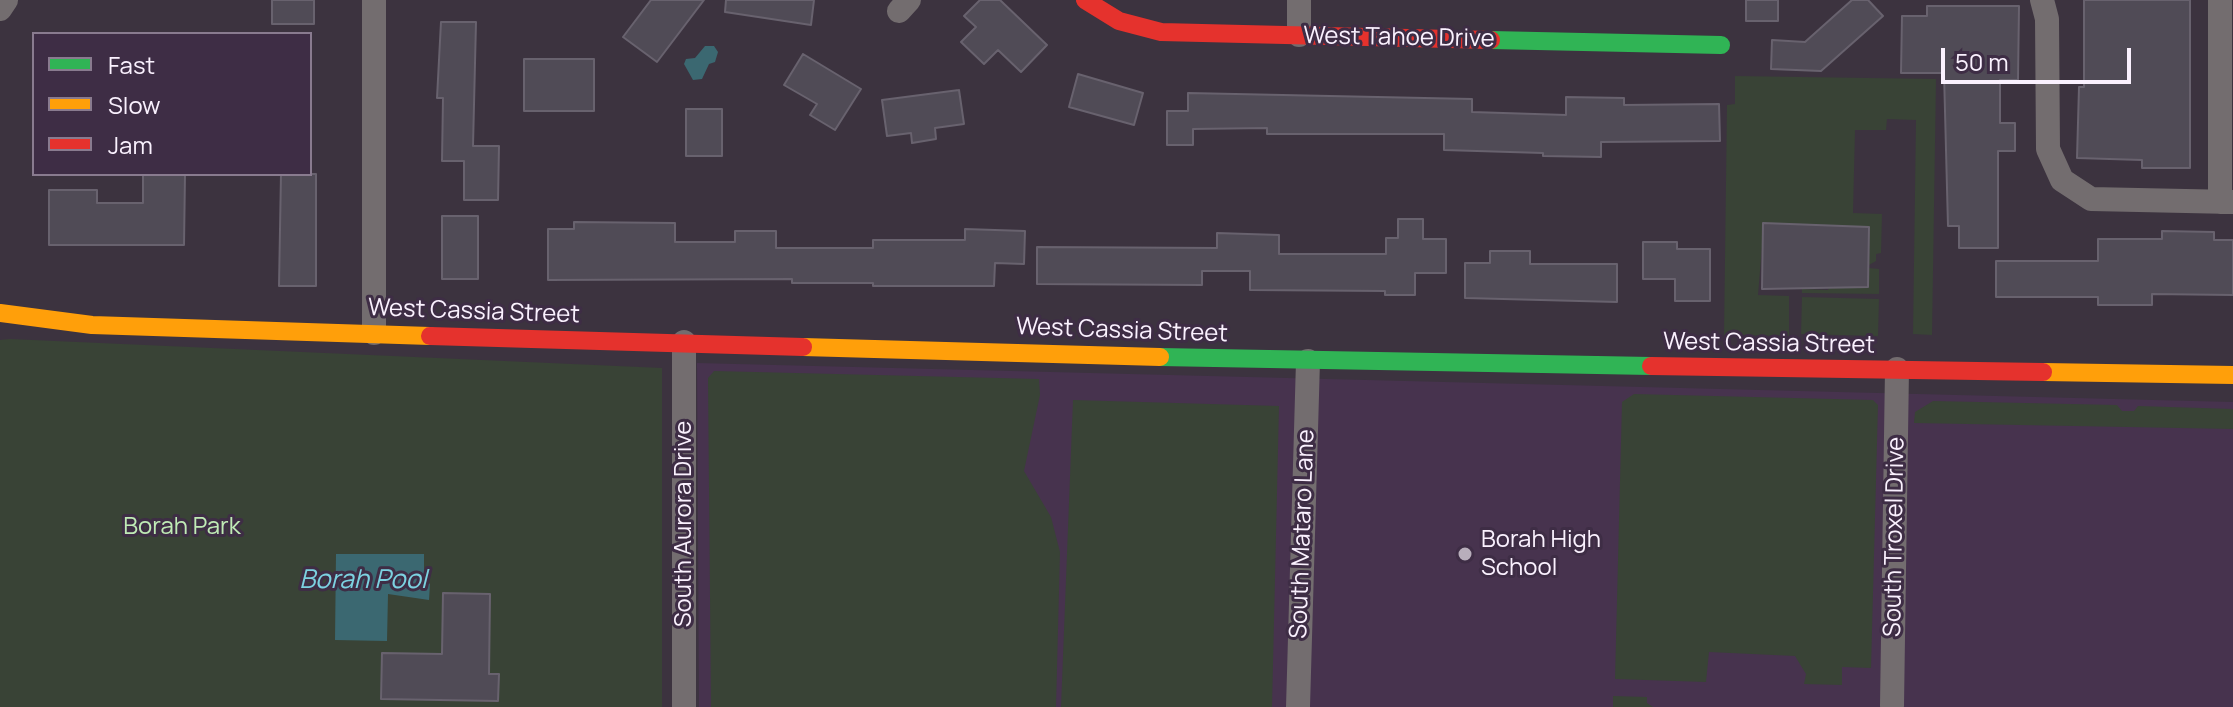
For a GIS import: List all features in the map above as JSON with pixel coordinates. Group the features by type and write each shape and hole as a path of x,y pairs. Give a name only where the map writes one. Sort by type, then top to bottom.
{"street":[{"path":"0,9 6,0"},
{"path":"374,0 374,333"},
{"name":"West Tahoe Drive","path":"1085,0 1119,21 1161,32 1721,45"},
{"path":"1299,0 1299,35"},
{"path":"2042,0 2047,19 2048,149 2062,180 2091,199 2226,202 2220,0"},
{"name":"West Cassia Street","path":"3,312 92,325 1308,361 2233,375"},
{"name":"South Aurora Drive","path":"684,342 684,707"},
{"name":"South Mataro Lane","path":"1298,707 1308,361"},
{"name":"South Troxel Drive","path":"1892,705 1897,369"}],"shaded area":[{"name":"Borah High School","path":"697,363 2233,402 2233,707 699,707"}],"green space":[{"path":"1735,76 1936,79 1932,335 1913,334 1916,120 1887,119 1886,130 1855,130 1853,213 1882,214 1881,253 1876,254 1876,261 1869,265 1869,227 1764,223 1758,295 1789,296 1789,336 1724,335 1727,105 1735,104"},
{"path":"1869,268 1879,269 1879,294 1802,293 1802,289 1868,287"},
{"path":"1802,297 1879,299 1878,336 1801,334"},
{"name":"Borah Park","path":"0,340 662,368 662,707 0,707"},
{"path":"714,371 1039,379 1040,395 1024,471 1051,517 1060,552 1056,707 711,707 708,378"},
{"path":"1634,394 1873,400 1878,405 1871,668 1842,667 1842,685 1804,684 1806,674 1795,656 1709,652 1706,682 1615,679 1622,402"},
{"path":"1073,400 1279,406 1272,707 1061,707"},
{"path":"1933,401 2117,405 2122,411 2134,411 2138,406 2233,409 2233,429 1914,423 1915,412"},
{"path":"1613,696 1647,697 1647,703 1653,707 1613,707"}],"water":[{"path":"705,46 714,46 718,52 715,62 709,64 702,79 693,80 684,64 686,59 695,58"},
{"name":"Borah Pool","path":"336,554 424,554 424,579 430,584 429,600 388,594 387,641 335,640"}],"building":[{"path":"272,0 314,0 314,24 272,24"},
{"path":"651,0 704,0 657,62 623,37"},
{"path":"726,0 814,0 811,25 725,12"},
{"path":"980,0 1000,0 1047,45 1021,72 998,50 984,64 961,42 976,27 964,16"},
{"path":"1746,0 1778,0 1778,21 1746,21"},
{"path":"1852,0 1868,0 1883,16 1821,71 1771,69 1772,40 1805,42"},
{"path":"2084,0 2190,0 2190,168 2142,168 2142,160 2077,158 2079,87 2084,87"},
{"path":"1927,6 2019,6 2018,80 2000,80 2000,123 2015,123 2015,151 1998,151 1998,248 1959,248 1959,226 1948,226 1944,73 1901,73 1902,16 1927,16"},
{"path":"441,22 476,22 473,146 499,146 498,200 464,200 464,161 442,161 443,98 437,98"},
{"path":"803,54 861,89 835,130 810,115 817,104 784,85"},
{"path":"524,59 594,59 594,111 524,111"},
{"path":"1078,74 1143,93 1134,125 1069,107"},
{"path":"959,90 964,124 935,128 936,139 912,143 911,133 887,136 882,100"},
{"path":"1188,93 1472,99 1472,112 1566,115 1566,97 1624,98 1624,105 1719,104 1720,141 1601,142 1601,157 1543,156 1543,153 1444,150 1444,134 1267,134 1267,128 1193,129 1193,145 1167,145 1167,111 1188,111"},
{"path":"686,109 722,109 722,156 686,156"},
{"path":"316,174 316,286 279,286 281,176"},
{"path":"143,176 185,176 184,245 49,245 49,190 97,190 97,203 143,203"},
{"path":"442,216 478,216 478,279 442,279"},
{"path":"1398,219 1423,219 1423,239 1446,239 1446,273 1415,273 1415,295 1385,295 1385,291 1250,290 1250,271 1202,271 1202,285 1037,284 1037,247 1217,248 1217,233 1279,235 1279,254 1386,254 1386,238 1398,238"},
{"path":"574,222 675,223 675,242 735,242 735,231 776,231 776,248 873,248 873,240 965,240 965,229 1025,231 1024,264 995,263 994,286 873,286 873,283 792,283 792,279 548,280 548,229 574,229"},
{"path":"1763,223 1869,227 1868,287 1762,289"},
{"path":"2162,231 2214,232 2214,240 2233,240 2233,295 2152,294 2152,305 2098,305 2098,297 1996,297 1996,261 2098,261 2098,239 2162,239"},
{"path":"1643,242 1677,242 1677,249 1710,249 1710,301 1675,301 1675,279 1643,279"},
{"path":"1490,251 1530,251 1530,264 1617,264 1617,302 1465,298 1465,263 1490,263"},
{"path":"443,593 490,594 489,674 499,674 498,701 381,699 382,653 442,654"}],"traffic: fast":[{"path":"1491,40 1721,45"},
{"path":"1160,357 1651,366"}],"traffic: slow":[{"path":"0,313 92,325 430,336"},
{"path":"803,347 1160,357"},
{"path":"2043,372 2233,375"}],"traffic: jam":[{"path":"1085,0 1119,21 1161,32 1491,40"},
{"path":"430,336 803,347"},
{"path":"1651,366 2043,372"}],"place":[{"name":"Borah High School","path":"1465,554"}]}
